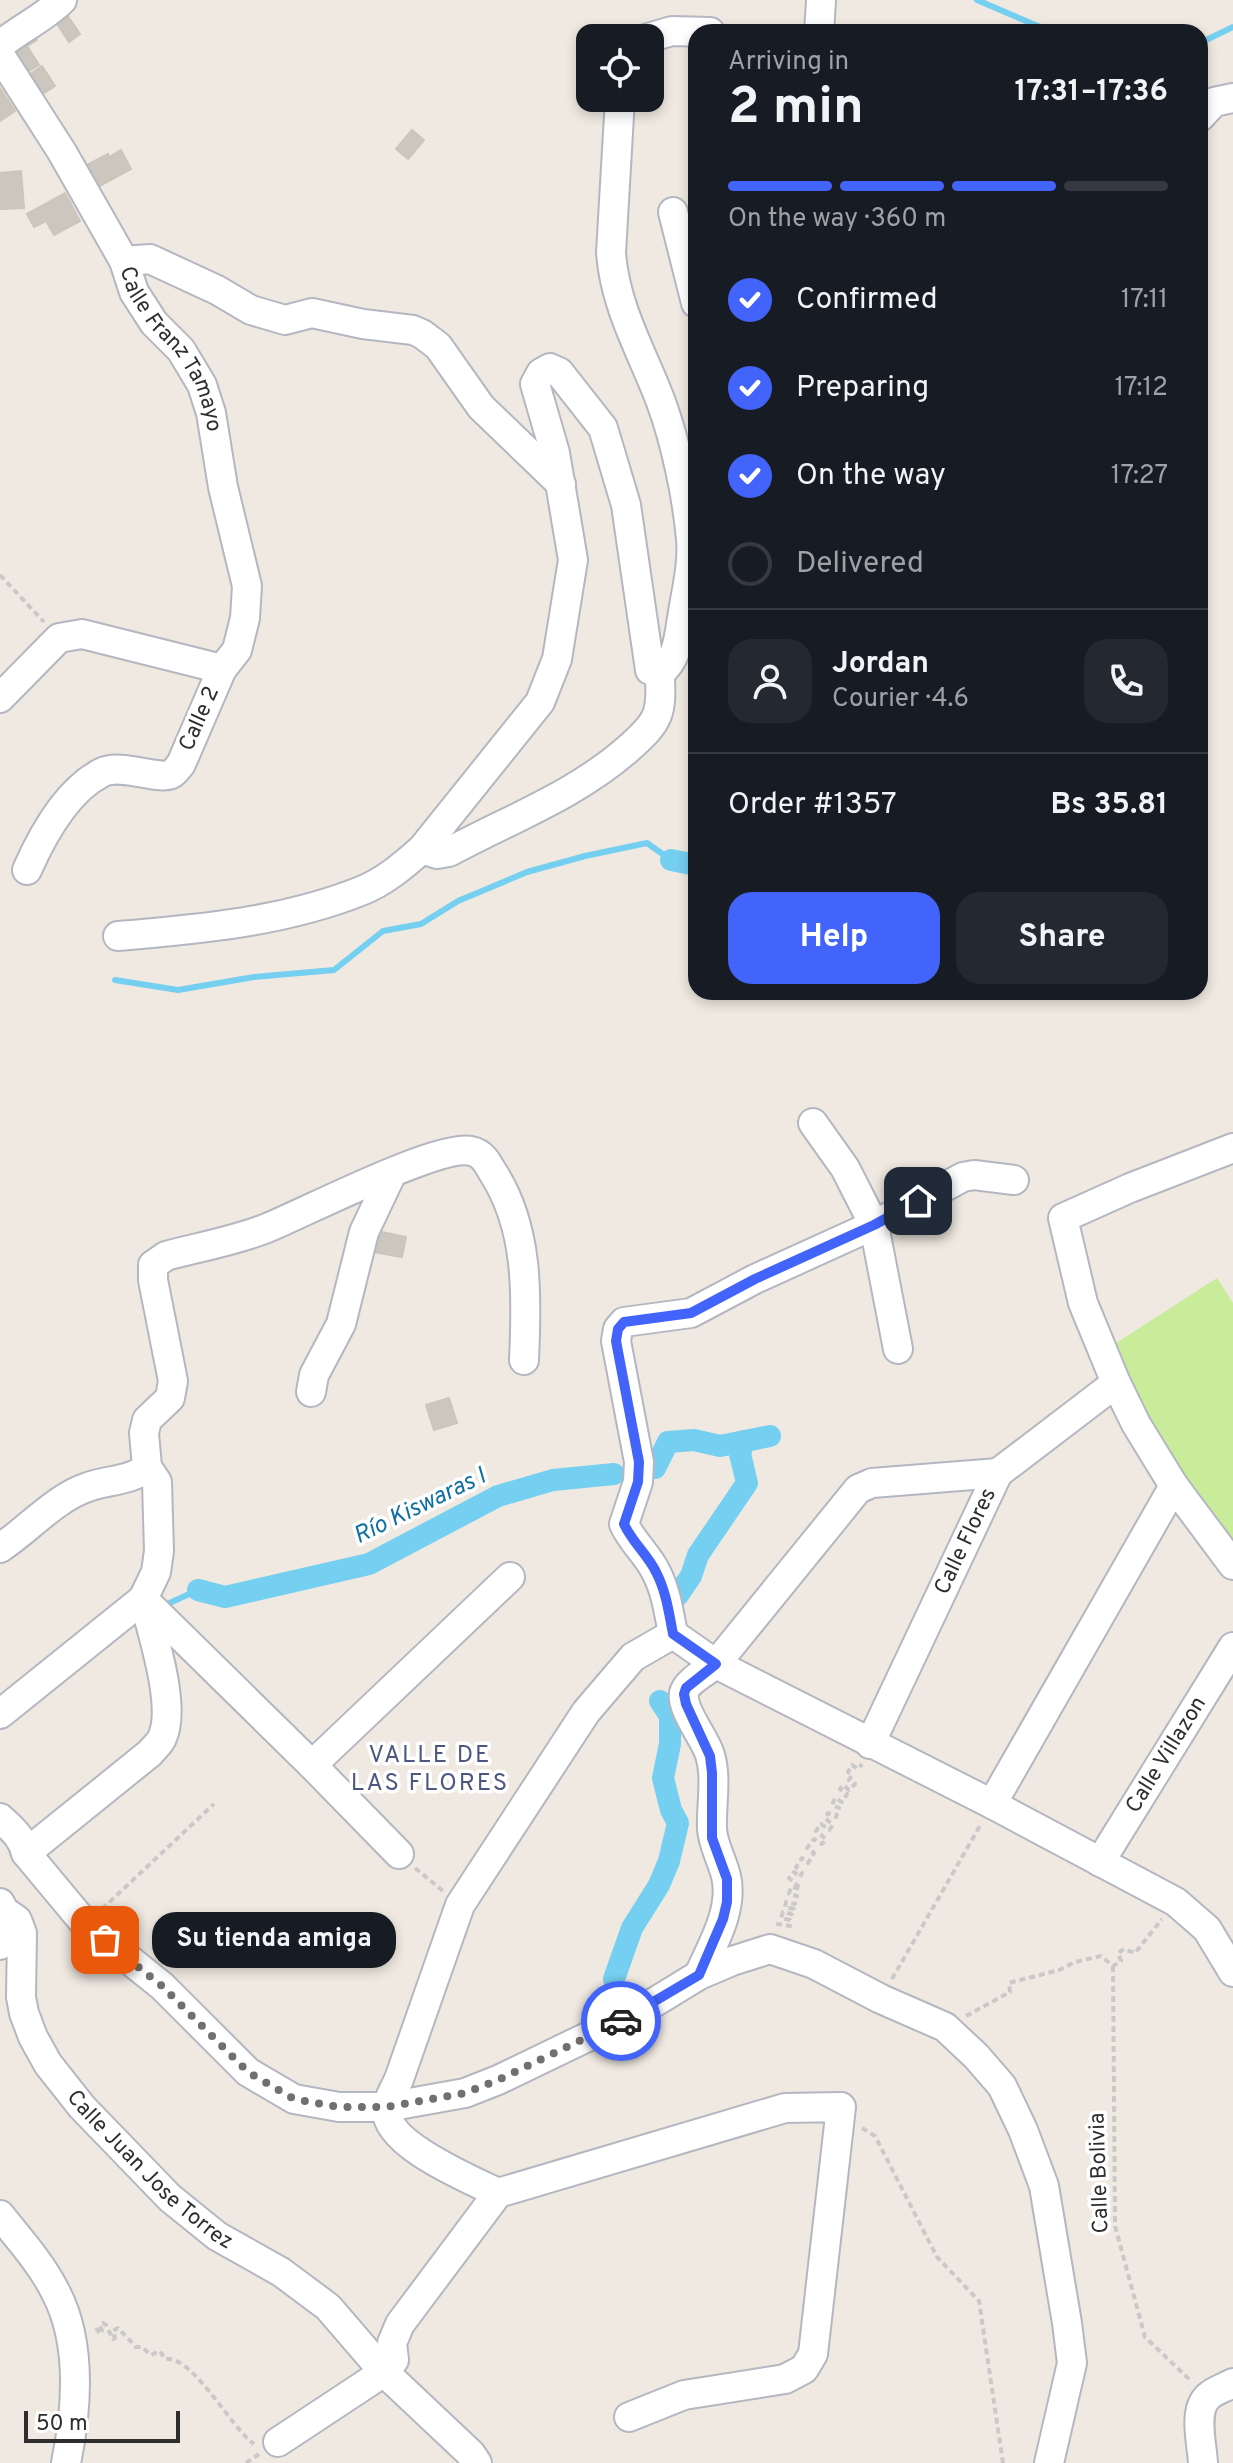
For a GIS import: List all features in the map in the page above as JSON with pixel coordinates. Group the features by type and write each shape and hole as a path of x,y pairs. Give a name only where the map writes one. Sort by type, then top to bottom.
{"street":[{"path":"0,45 22,28 50,13 62,0"},
{"path":"820,24 821,1"},
{"path":"664,33 688,31"},
{"name":"Calle Franz Tamayo","path":"0,55 62,152 124,261 134,292 154,323 181,350 202,385 211,413 223,487 247,586 245,618 237,650 222,669"},
{"path":"1208,108 1214,102 1233,98"},
{"path":"619,112 611,253 613,278 621,306 662,404 679,467 688,522"},
{"path":"673,212 688,271"},
{"path":"124,261 150,259 217,290 251,310 285,320 312,313 422,334 438,346 481,407 561,484"},
{"path":"118,936 257,922 363,890 401,868 422,849 540,702 557,659 573,560 555,453 535,384 541,373 550,368 559,372 603,428 626,505 650,670 660,673"},
{"path":"660,673 670,665 675,651 688,581"},
{"name":"Calle 2","path":"27,870 57,814 84,786 103,772 120,769 163,777 174,773 181,764 222,669 82,634 59,638"},
{"path":"0,698 59,638"},
{"path":"422,849 437,854 449,852 563,795 611,764 642,737 656,718 660,673"},
{"path":"813,1123 845,1168 874,1225 898,1349"},
{"path":"1233,1148 1063,1218 1083,1303 1136,1424 1174,1486 1233,1565"},
{"path":"0,1714 143,1599 156,1572 159,1551 157,1482 147,1467 144,1433 147,1420 170,1398 173,1381 153,1280 153,1265 166,1256 263,1230 429,1157 470,1150 483,1156 500,1182 519,1232 526,1304 524,1360"},
{"path":"311,1392 314,1375 341,1324 364,1232 392,1173"},
{"path":"1014,1180 974,1175 963,1177 874,1225 755,1279 691,1313 624,1322 618,1329 616,1341 639,1462 638,1482 624,1524 630,1537 656,1570 673,1634 716,1664 992,1804 1176,1902 1207,1929 1233,1972"},
{"name":"Calle Flores","path":"866,1742 998,1473 1116,1383"},
{"path":"0,1548 67,1497 87,1487 140,1474 147,1467"},
{"path":"699,1975 723,1919 727,1879 712,1838 710,1756 686,1704 686,1688 716,1664 858,1489 872,1483 998,1473"},
{"path":"992,1804 1174,1486"},
{"path":"312,1765 510,1577"},
{"path":"143,1599 399,1854"},
{"path":"13,1848 150,1753 162,1740 166,1724 164,1683 143,1599"},
{"path":"498,2193 414,2148 395,2132 388,2120 387,2107 460,1905 586,1712 633,1657 673,1634"},
{"name":"Calle Villazon","path":"1100,1862 1233,1647"},
{"path":"0,1818 24,1843 13,1848"},
{"path":"13,1848 86,1925 162,1986 248,2072 294,2099 339,2107 387,2107 465,2093 637,2013 699,1975 770,1949 814,1964 881,1999 945,2027 1002,2086 1044,2186 1072,2363 1049,2463"},
{"path":"0,1945 2,1907"},
{"name":"Calle Juan Jose Torrez","path":"2,1907 17,1920 22,1933 21,1997 33,2037 48,2064 82,2107 170,2198 217,2236 281,2272 328,2307 384,2372 477,2463"},
{"path":"267,2444 384,2372 394,2360 392,2343 400,2324 498,2193 785,2108 841,2107 813,2354 804,2369 785,2379 684,2395 629,2417"},
{"path":"0,2215 56,2292 69,2330 74,2362 74,2399 66,2463"},
{"path":"1203,2463 1199,2419 1201,2407 1207,2396 1233,2383"}],"path":[{"path":"0,575 59,638"},
{"path":"778,1952 782,1937 777,1936 778,1924 790,1926 790,1920 781,1918 783,1912 792,1914 794,1909 785,1907 786,1902 795,1904 797,1896 789,1894 791,1887 801,1889 789,1878 794,1872 800,1877 802,1873 796,1867 802,1858 808,1863 814,1853 807,1848 814,1839 822,1844 826,1839 816,1831 821,1824 829,1830 833,1825 825,1818 828,1813 836,1817 839,1808 832,1805 835,1798 842,1802 847,1794 840,1789 843,1785 849,1790 855,1784 849,1780 852,1775 848,1772 852,1765 858,1769 864,1760 866,1742"},
{"path":"86,1925 214,1804"},
{"path":"881,1999 992,1804"},
{"path":"399,1854 460,1905"},
{"path":"945,2027 1010,1992 1009,1983 1101,1956 1113,1966 1121,1961 1118,1953 1124,1949 1135,1953 1176,1902"},
{"name":"Calle Bolivia","path":"1113,1966 1115,2226 1145,2337 1207,2396"},
{"path":"841,2107 875,2136 937,2257 979,2301 1003,2463"},
{"path":"91,2322 100,2334 103,2323 113,2339 113,2331 118,2328 136,2347 142,2347 151,2355 160,2351 165,2359 183,2365 221,2405 244,2436 267,2444"}],"green space":[{"path":"1217,1278 1233,1303 1233,1554 1102,1352"}],"building":[{"path":"65,12 80,34 69,42 54,19"},
{"path":"31,31 37,40 27,46 39,65 24,74 6,47"},
{"path":"42,66 55,86 41,95 29,75"},
{"path":"0,88 15,111 0,121"},
{"path":"412,130 424,140 408,159 396,149"},
{"path":"121,150 131,169 96,188 85,166"},
{"path":"21,171 24,208 0,209 0,173"},
{"path":"65,193 80,221 54,235 46,221 34,227 27,214"},
{"path":"377,1231 406,1237 402,1257 373,1252"},
{"path":"449,1398 457,1423 434,1430 426,1405"}],"waterway":[{"path":"977,0 1033,24"},
{"path":"1208,39 1233,27"},
{"path":"115,980 178,990 254,977 334,970 383,931 421,924 458,901 527,872 647,843 671,860"},
{"path":"671,860 688,863"},
{"path":"649,1469 655,1468 668,1442 694,1440 720,1446 770,1436"},
{"path":"678,1595 691,1576 698,1555 747,1483 740,1454 744,1441"},
{"name":"Río Kiswaras I","path":"198,1590 225,1597 369,1564 498,1496 553,1480 614,1474"},
{"name":"Río Kiswaras I","path":"163,1606 198,1590"},
{"path":"614,1979 632,1928 659,1885 669,1861 678,1823 671,1810 663,1778 670,1744 670,1716 660,1701"}],"way so far":[{"path":"105,1940 162,1986 248,2072 294,2099 339,2107 387,2107 465,2093 621,2021"}],"place":[{"name":"Su tienda amiga","path":"105,1940"}],"district":[{"name":"VALLE DE LAS FLORES","path":"430,1770"}],"route":[{"path":"621,2021 699,1975 723,1919 727,1879 712,1838 710,1756 684,1694 686,1688 716,1664 673,1634 656,1570 630,1537 624,1524 638,1482 639,1462 616,1341 618,1329 624,1322 691,1313 918,1201"}]}
